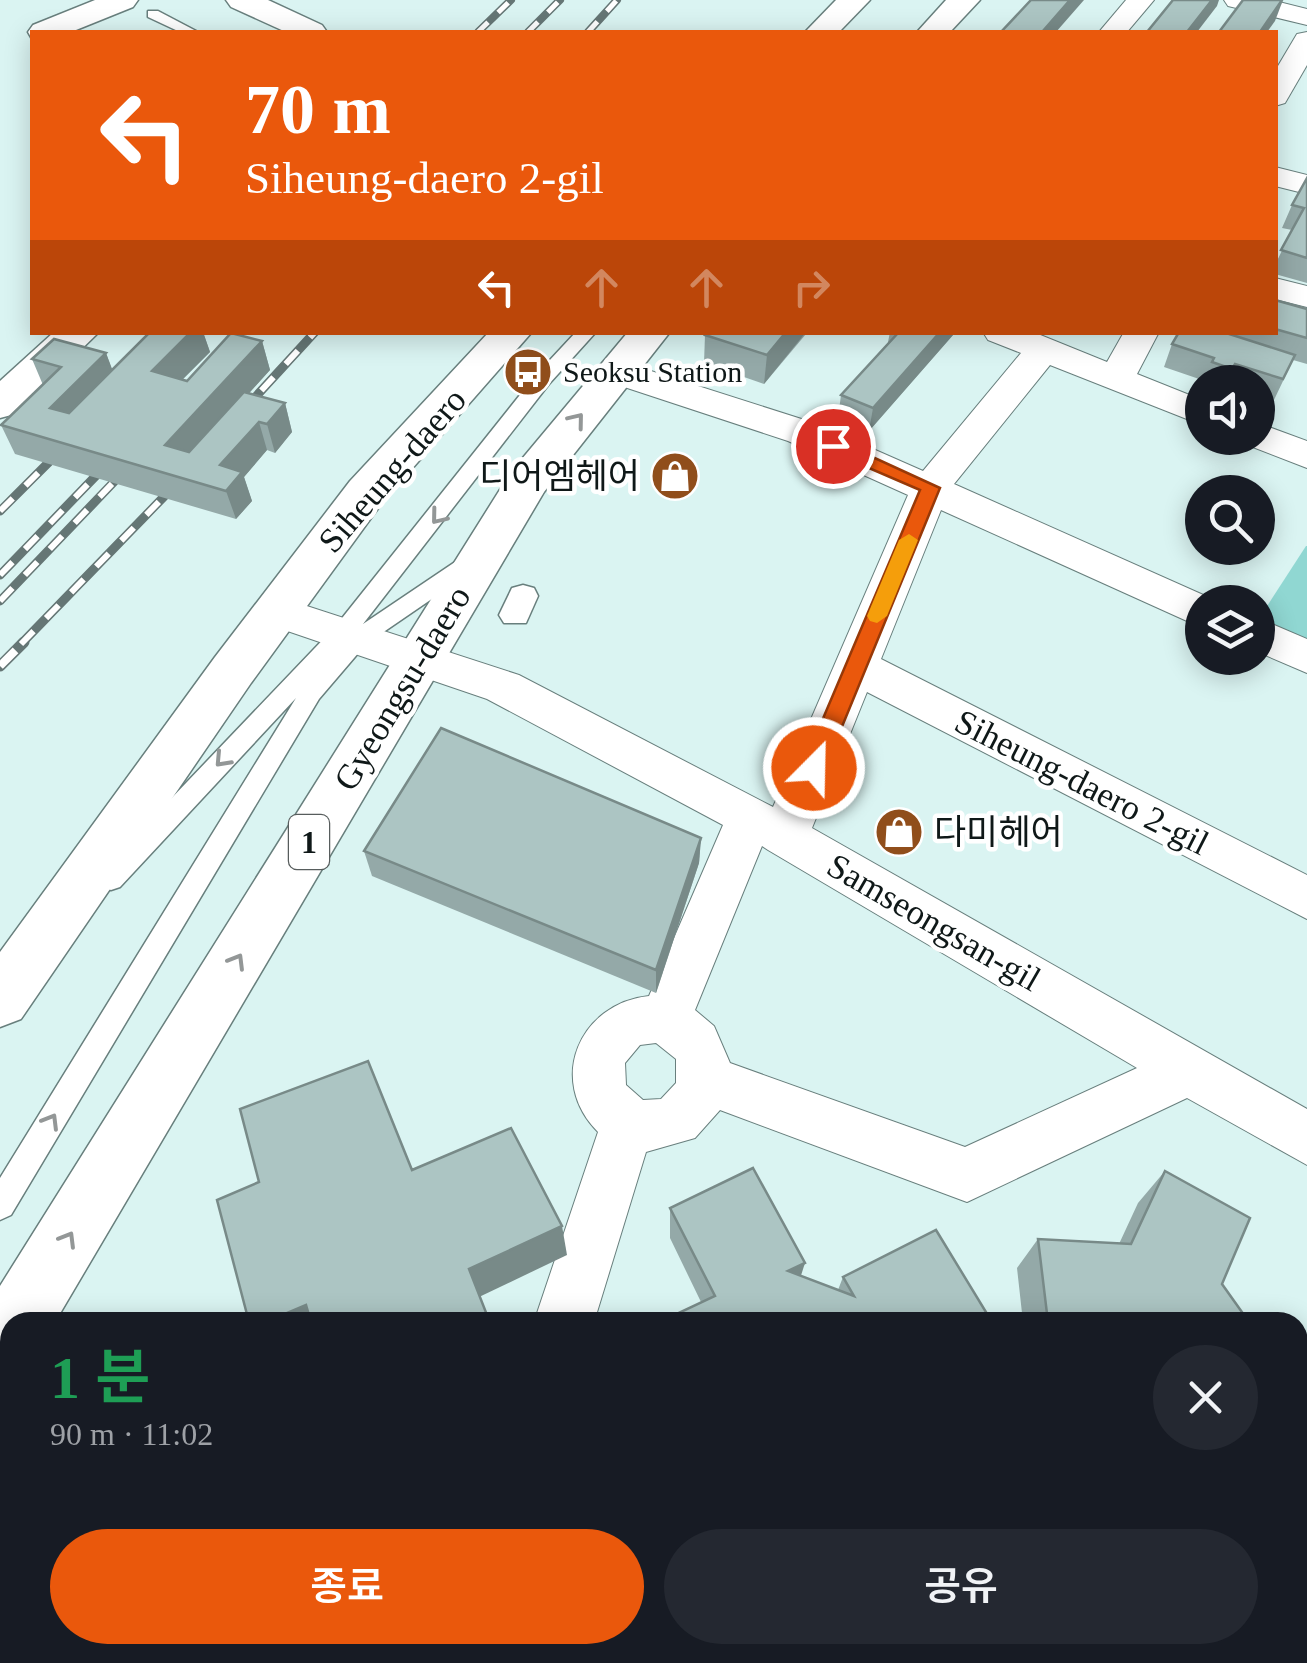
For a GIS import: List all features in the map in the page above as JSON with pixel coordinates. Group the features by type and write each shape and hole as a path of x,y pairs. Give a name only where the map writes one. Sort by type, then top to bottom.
{"main road":[{"path":"50,30 122,0"},
{"path":"242,0 308,30"},
{"path":"823,30 854,0"},
{"path":"934,30 964,0"},
{"path":"0,404 46,374 77,335"},
{"name":"Siheung-daero","path":"276,611 366,492 509,335"},
{"name":"Gyeongsu-daero","path":"23,1312 527,483 618,346"},
{"path":"2,996 276,611"}],"street":[{"path":"1115,30 1140,0"},
{"path":"1256,2 1307,17"},
{"path":"1278,92 1307,40"},
{"path":"1278,177 1307,185"},
{"path":"1278,289 1307,297"},
{"path":"1007,335 1185,406"},
{"path":"1116,379 1140,335"},
{"path":"618,346 1185,602"},
{"path":"664,1023 856,666 931,488 1043,350"},
{"path":"1275,442 1307,455"},
{"name":"Samseongsan-gil","path":"276,611 503,687 768,826 1307,1139"},
{"path":"1275,642 1307,657"},
{"name":"Siheung-daero 2-gil","path":"856,666 1307,898"},
{"path":"664,1023 679,1028 701,1050 706,1080 702,1095 679,1118 645,1125 613,1111 602,1097 596,1064 602,1048 628,1026 664,1023"},
{"path":"706,1080 967,1175 1188,1070"},
{"path":"567,1312 629,1120"}],"lane":[{"path":"153,14 187,30"},
{"path":"0,1205 311,693 350,636 542,380 618,346"},
{"path":"2,996 350,636 485,552"}],"shaded area":[{"path":"1307,546 1307,642 1275,628 1275,594"}],"building":[{"path":"1031,0 1070,0 1044,30 1003,30"},
{"path":"1173,0 1212,0 1189,30 1149,30"},
{"path":"1243,0 1282,0 1261,30 1220,30"},
{"path":"1307,178 1307,258 1281,250 1304,208 1292,205"},
{"path":"1278,301 1307,309 1307,338 1278,330"},
{"path":"147,335 188,335 152,371 187,381 229,335 262,341 165,445 189,452 244,392 285,403 267,424 259,422 220,465 242,472 226,491 1,425 61,367 32,359 54,339 106,353 50,408 69,413"},
{"path":"705,335 784,335 767,355"},
{"path":"896,335 937,335 873,408 841,395"},
{"path":"1177,335 1232,335 1295,355 1283,379 1275,376 1275,365 1221,365 1212,362 1214,358 1172,344"},
{"path":"441,728 701,838 656,970 364,851"},
{"path":"368,1061 412,1170 511,1128 562,1226 469,1269 486,1312 308,1312 306,1305 290,1312 246,1312 217,1200 259,1182 240,1109"},
{"path":"753,1168 805,1263 788,1271 854,1296 843,1277 936,1230 986,1312 681,1312 715,1296 670,1208"},
{"path":"1165,1171 1250,1218 1222,1284 1242,1312 1047,1312 1038,1239 1131,1244"}],"railway":[{"path":"480,30 511,0"},
{"path":"530,30 560,0"},
{"path":"590,30 617,0"},
{"path":"237,417 312,335"},
{"path":"0,511 67,444"},
{"path":"0,575 115,456"},
{"path":"0,601 132,463"},
{"path":"21,644 183,477"},
{"path":"0,666 24,642"}],"slow traffic":[{"path":"877,616 909,540"}],"place":[{"name":"Seoksu Station","path":"528,372"},
{"name":"디어엠헤어","path":"675,476"},
{"name":"다미헤어","path":"899,832"}],"route":[{"path":"814,768 931,488 833,446"}]}
